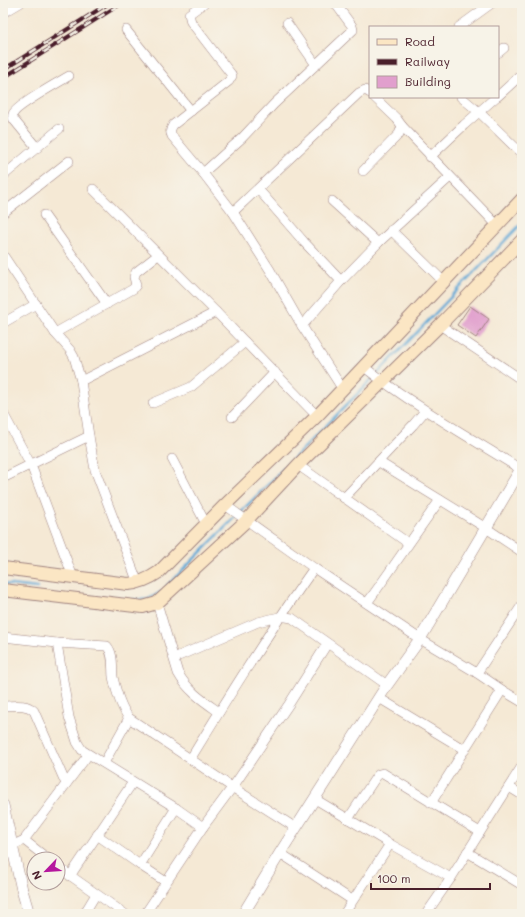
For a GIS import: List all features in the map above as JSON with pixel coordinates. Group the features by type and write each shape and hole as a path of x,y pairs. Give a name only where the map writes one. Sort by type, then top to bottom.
{"main road":[{"path":"3,590 111,593 128,584 138,583 149,579 159,572 206,524 227,507 317,416 342,388 367,369 443,281 522,199"},
{"path":"3,568 73,577 143,607 157,603 298,465 381,381 440,325 522,240"}],"street":[{"path":"3,13 20,3"},
{"path":"204,3 189,14 191,22 232,76 229,81 173,125 170,132 204,173 233,212 270,270 302,326 342,388"},
{"path":"204,173 242,138 274,104 353,30 352,26 335,3"},
{"path":"460,26 492,3"},
{"path":"287,23 316,65"},
{"path":"126,30 191,111"},
{"path":"499,94 522,74"},
{"path":"37,148 14,120 14,112 69,76"},
{"path":"233,212 359,93 365,90 369,92"},
{"path":"375,98 397,118 402,126 430,157 497,225"},
{"path":"462,98 479,112 522,154"},
{"path":"430,157 495,98"},
{"path":"363,171 399,134 402,126"},
{"path":"3,176 59,129"},
{"path":"3,213 69,161"},
{"path":"302,326 341,281 391,230 450,178"},
{"path":"93,189 317,416"},
{"path":"258,189 304,242 341,281"},
{"path":"332,201 378,243"},
{"path":"44,215 107,304"},
{"path":"391,230 443,281"},
{"path":"55,333 132,289 136,285 134,277 136,272 158,254"},
{"path":"3,255 55,333 72,353 81,381 88,436 95,470 138,583"},
{"path":"3,323 36,304"},
{"path":"81,381 216,312"},
{"path":"440,325 522,380"},
{"path":"153,403 191,387 245,342"},
{"path":"243,914 387,684 420,640 522,469 425,410 381,381 367,369"},
{"path":"232,417 274,372"},
{"path":"344,498 379,462 425,410"},
{"path":"4,416 31,465 73,577"},
{"path":"3,478 88,436"},
{"path":"172,459 206,524"},
{"path":"379,462 522,552"},
{"path":"298,465 408,543"},
{"path":"367,603 408,543 440,500"},
{"path":"227,507 420,640 477,673 522,702"},
{"path":"191,758 279,617 314,568"},
{"path":"157,603 178,673 194,695 219,712"},
{"path":"477,673 522,604"},
{"path":"174,658 258,622 279,617 286,617 292,618 327,644 387,684"},
{"path":"3,637 56,643 103,645 109,648 118,697 123,710 129,718 296,828"},
{"path":"56,643 69,717 77,742 82,750 176,808 203,827"},
{"path":"145,914 203,827 289,704 327,644"},
{"path":"431,803 502,690"},
{"path":"379,698 465,750"},
{"path":"3,706 26,706 34,711 66,784"},
{"path":"104,763 129,718"},
{"path":"7,848 24,840 88,755"},
{"path":"426,914 451,878 522,766"},
{"path":"348,819 376,777 383,773 480,832"},
{"path":"70,876 133,782"},
{"path":"509,787 522,795"},
{"path":"315,799 390,844 451,878"},
{"path":"3,805 7,848 29,914"},
{"path":"140,865 176,808"},
{"path":"97,835 166,882"},
{"path":"24,840 38,851"},
{"path":"344,914 390,844"},
{"path":"467,852 522,885"},
{"path":"280,853 352,900"},
{"path":"66,873 125,914"},
{"path":"84,914 96,894"}],"building":[{"path":"470,306 489,319 476,338 457,325"}],"waterway":[{"path":"377,374 522,223"},
{"path":"167,586 373,378"},
{"path":"3,584 37,588"},
{"path":"131,600 148,599 161,592"}],"railway":[{"path":"3,70 109,3"},
{"path":"3,78 122,3"}]}
